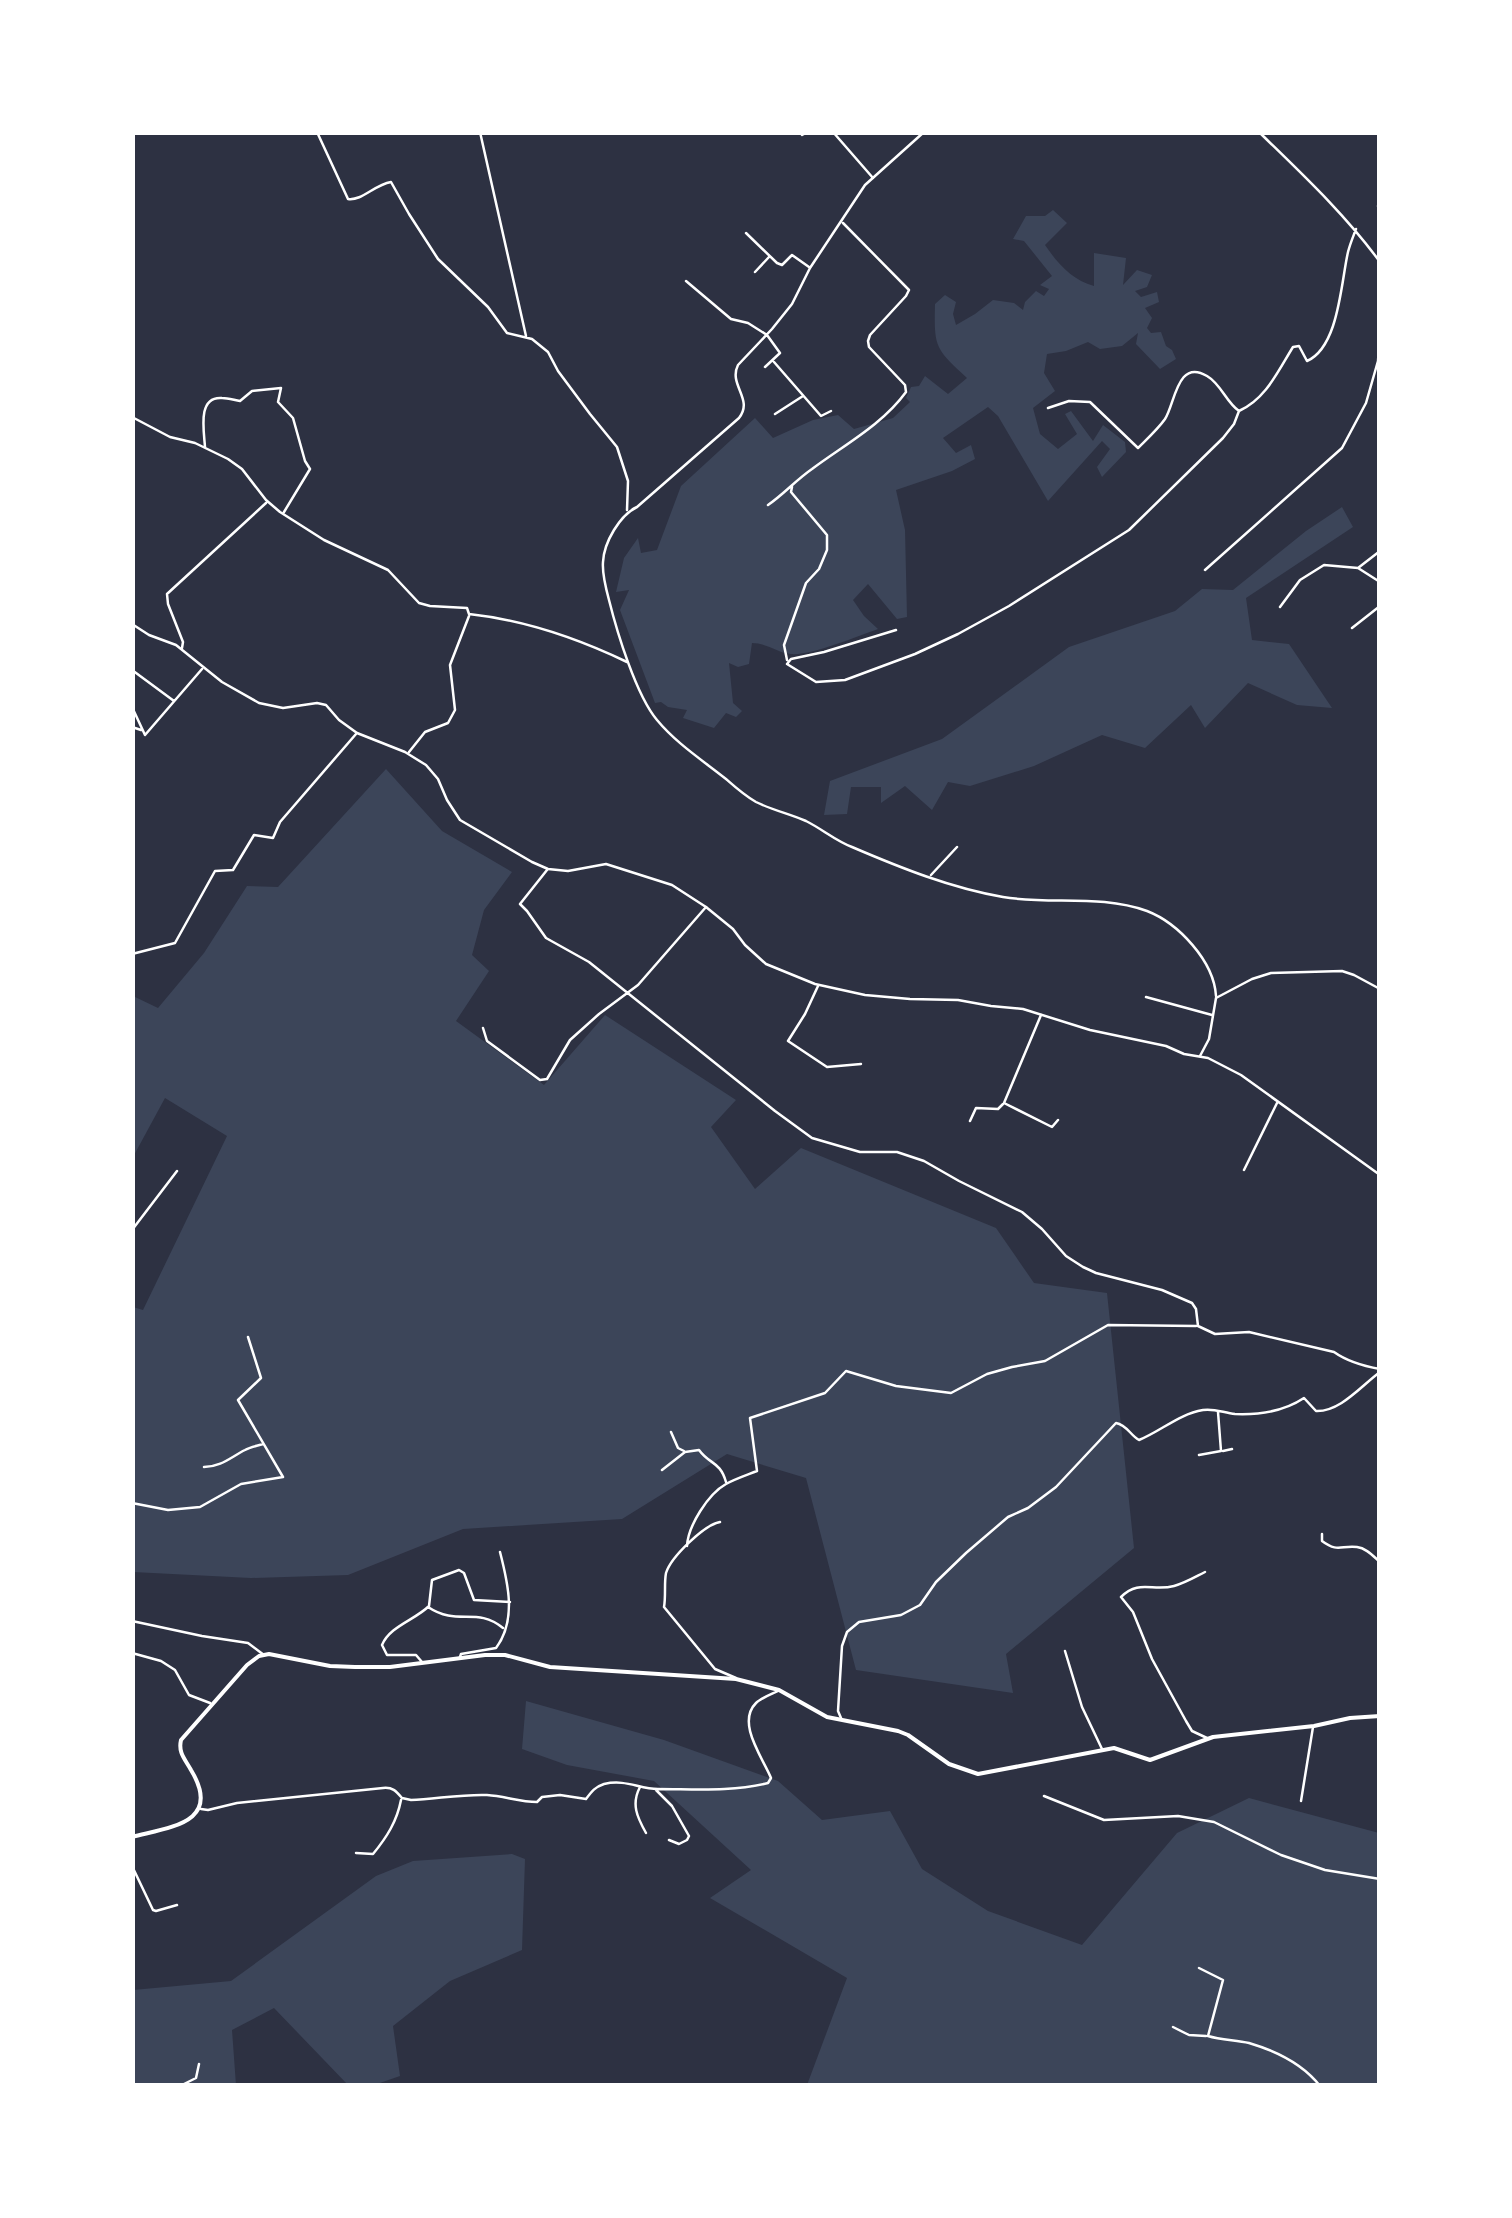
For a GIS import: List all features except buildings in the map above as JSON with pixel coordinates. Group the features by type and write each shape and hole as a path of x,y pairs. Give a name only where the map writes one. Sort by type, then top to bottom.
{"main road":[{"path":"132,1837 168,1829 194,1817 200,1809 197,1781 179,1745 246,1665 264,1655 337,1667 505,1656 550,1667 736,1678 778,1690 827,1717 898,1731 949,1764 978,1774 1103,1750 1118,1749 1150,1760 1208,1738 1380,1716"}],"street":[{"path":"317,132 348,199 352,201 380,184 391,182 438,259 488,307 507,333 532,339 548,352 617,447 628,481 628,511"},
{"path":"480,132 526,337"},
{"path":"802,135 808,132"},
{"path":"833,132 874,179"},
{"path":"924,132 865,185 810,268 792,304 734,371 745,411 628,511 607,543 603,563 607,594 629,663 656,720 754,801 806,821 850,846 944,883 1020,899 1101,900 1166,921 1198,953 1215,988 1209,1039 1199,1057"},
{"path":"1259,132 1330,200 1380,262"},
{"path":"768,505 831,454 884,419 906,392 905,385 869,347 868,341 909,290 842,222"},
{"path":"792,486 791,492 828,535 828,550 801,596 784,646 788,664 816,682 845,680 915,654 990,618 1130,530 1223,438 1239,411 1253,405 1266,391 1292,347 1299,346 1307,361 1317,357 1331,332 1356,229"},
{"path":"746,234 782,264 792,255 810,268"},
{"path":"756,272 770,256"},
{"path":"686,282 731,320 748,323 767,335 780,353 765,367"},
{"path":"1205,570 1342,448 1366,402 1378,361 1380,331"},
{"path":"772,360 820,416 831,411"},
{"path":"1048,408 1068,401 1090,402 1138,448 1164,420 1180,380 1187,374 1207,376 1239,411"},
{"path":"205,447 204,408 215,398 240,400 252,391 281,388 278,402 294,418 310,469 283,514"},
{"path":"775,414 803,396"},
{"path":"132,417 170,438 195,442 242,470 283,514 324,540 388,570 419,603 467,608 470,614 450,665 455,710 448,722 425,732 408,754"},
{"path":"181,649 183,642 166,594 268,501"},
{"path":"1358,568 1380,551"},
{"path":"1280,607 1300,580 1324,565 1358,568 1380,582"},
{"path":"1352,628 1380,606"},
{"path":"470,614 559,634 629,663"},
{"path":"132,624 181,649 222,682 259,702 283,708 326,705 358,733 426,764 466,825 532,862 568,871 606,864 672,885 733,929 766,964 818,984 865,996 958,1000 1023,1008 1226,1066 1380,1174"},
{"path":"788,664 791,659 896,630"},
{"path":"132,707 145,735 203,668"},
{"path":"132,670 176,702"},
{"path":"132,727 143,731"},
{"path":"132,954 175,943 215,871 233,870 254,836 273,838 280,822 358,733"},
{"path":"930,876 957,847"},
{"path":"548,869 520,904 546,938 589,962 812,1138 860,1152 896,1152 924,1161 1022,1212 1066,1256 1083,1267 1192,1303 1198,1326"},
{"path":"484,1028 487,1041 540,1080 546,1079 570,1040 628,994 706,907"},
{"path":"1216,998 1271,973 1342,972 1380,989"},
{"path":"818,984 806,1014 788,1041 827,1067 861,1064"},
{"path":"1146,998 1214,1016"},
{"path":"970,1121 976,1108 998,1109 1004,1103 1042,1014"},
{"path":"1244,1170 1277,1102"},
{"path":"1004,1103 1052,1127 1058,1120"},
{"path":"132,1230 178,1171"},
{"path":"687,1546 687,1538 707,1502 727,1484 757,1472 750,1418 825,1393 846,1371 896,1386 952,1392 988,1374 1046,1361 1108,1325 1198,1326 1215,1334 1248,1332 1334,1352 1380,1370"},
{"path":"132,1503 168,1510 200,1507 241,1484 283,1476 238,1400 261,1378 248,1338"},
{"path":"844,1722 838,1712 842,1646 847,1632 857,1624 920,1605 936,1582 968,1551 1008,1517 1056,1487 1116,1423 1125,1426 1138,1440 1202,1410 1264,1413 1281,1410 1304,1398 1316,1412 1326,1412 1348,1399 1380,1370"},
{"path":"1218,1410 1221,1451"},
{"path":"671,1432 678,1448 685,1452"},
{"path":"204,1467 264,1444"},
{"path":"662,1470 685,1452 699,1450 706,1460 723,1470 727,1484"},
{"path":"1199,1455 1232,1450"},
{"path":"720,1522 711,1524 671,1563 666,1574 664,1607 715,1669 736,1678"},
{"path":"1322,1534 1322,1542 1327,1546 1359,1548 1380,1562"},
{"path":"460,1658 461,1654 496,1648 501,1641 510,1602 500,1552"},
{"path":"423,1663 416,1655 387,1655 382,1645 386,1636 428,1607 432,1580 459,1570 464,1572 474,1600 510,1602"},
{"path":"1204,1572 1172,1587 1139,1586 1120,1598 1133,1612 1152,1659 1192,1731 1208,1738"},
{"path":"1380,1586 1380,1606"},
{"path":"428,1607 441,1616 480,1616 504,1628"},
{"path":"132,1620 248,1643 264,1655"},
{"path":"1064,1651 1090,1726 1103,1750"},
{"path":"132,1652 161,1660 175,1670 189,1694 212,1704"},
{"path":"200,1809 390,1787 402,1798 485,1795 537,1802 542,1797 560,1795 586,1798 598,1786 627,1782 655,1789 736,1790 768,1783 771,1778 755,1746 750,1718 756,1702 778,1690"},
{"path":"1302,1801 1314,1726"},
{"path":"641,1786 636,1813 646,1832"},
{"path":"655,1789 672,1806 690,1836 679,1844 669,1840"},
{"path":"1044,1796 1104,1820 1178,1816 1214,1822 1280,1854 1325,1870 1380,1879"},
{"path":"356,1853 368,1855 377,1850 398,1816 402,1798"},
{"path":"132,1866 153,1910 177,1905"},
{"path":"1200,1968 1222,1980 1208,2036"},
{"path":"1173,2027 1188,2035 1246,2042 1292,2060 1320,2086"},
{"path":"180,2086 196,2078 199,2064"}],"shaded area":[{"path":"1053,210 1067,223 1045,245 1072,275 1094,286 1094,253 1126,258 1123,285 1137,270 1152,275 1147,287 1135,291 1141,297 1157,292 1159,302 1145,308 1152,318 1147,328 1151,333 1161,332 1176,359 1160,369 1136,344 1138,333 1122,346 1100,349 1088,342 1047,354 1044,373 1055,391 1033,408 1040,434 1058,449 1077,434 1065,414 1071,411 1093,441 1103,425 1125,442 1126,452 1102,477 1097,467 1110,449 1102,441 1048,501 998,416 988,407 943,438 956,453 971,445 975,459 896,490 905,530 907,617 897,619 868,584 853,600 878,629 799,654 752,643 749,664 738,667 729,663 733,703 742,711 736,717 726,713 714,728 683,718 687,710 655,703 620,610 629,590 616,592 624,558 638,538 641,553 657,550 681,486 755,418 773,438 813,420 838,415 854,429 893,418 910,402 906,398 911,387 919,386 925,376 948,394 967,378 939,346 935,304 945,295 956,302 956,325 993,300 1014,303 1023,310 1036,291 1044,296 1049,289 1040,285 1052,276 1024,241 1013,239 1026,216 1045,216"},
{"path":"1342,507 1353,527 1246,598 1252,640 1289,644 1332,708 1297,705 1248,683 1205,728 1191,705 1145,748 1102,735 1034,766 970,786 948,782 932,810 905,786 881,803 881,787 851,787 847,814 824,815 830,781 942,739 1069,647 1175,611 1202,589 1233,590"},
{"path":"386,769 442,831 512,872 484,910 472,955 489,971 456,1021 544,1085 605,1015 736,1100 711,1127 755,1189 801,1148 996,1228 1034,1283 1107,1293 1134,1548 1006,1654 1013,1693 856,1670 806,1478 727,1454 622,1519 463,1529 348,1575 251,1578 133,1572 133,1307 143,1310 227,1136 165,1098 133,1157 133,996 158,1008 204,953 247,886 278,887"},
{"path":"526,1701 664,1740 778,1781 822,1820 890,1811 922,1869 988,1911 1082,1945 1177,1833 1249,1798 1379,1833 1379,2085 807,2085 847,1978 710,1898 751,1870 654,1781 567,1765 522,1749"},
{"path":"512,1854 525,1859 522,1950 450,1981 393,2026 400,2076 374,2085 348,2085 274,2008 232,2030 236,2085 133,2086 133,1990 231,1981 376,1876 413,1861"}]}
